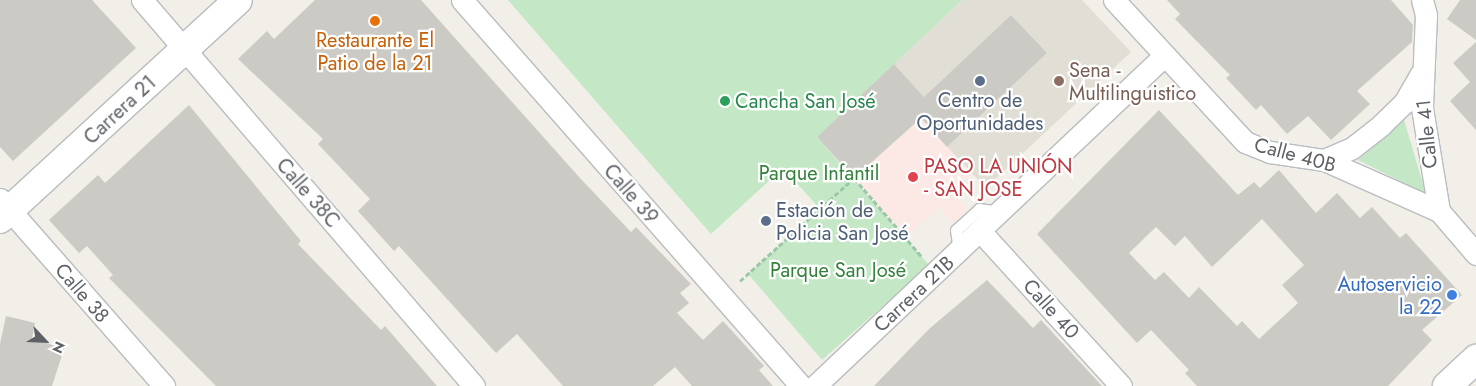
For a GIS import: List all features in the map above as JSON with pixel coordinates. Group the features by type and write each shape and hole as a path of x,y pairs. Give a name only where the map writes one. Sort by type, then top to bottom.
{"street":[{"name":"Calle 38C","path":"142,0 474,386"},
{"name":"Carrera 21","path":"3,210 238,0"},
{"name":"Calle 39","path":"462,0 801,386"},
{"name":"Calle 40B","path":"1114,0 1245,142 1270,152 1324,160 1438,211"},
{"name":"Calle 41","path":"1422,0 1426,15 1422,70 1425,146 1438,211"},
{"name":"Carrera 21B","path":"815,386 959,253 1164,56"},
{"path":"1324,160 1352,148 1381,125 1404,103 1422,70"},
{"name":"Calle 38","path":"3,210 164,386"},
{"path":"1438,211 1476,254"},
{"name":"Calle 40","path":"981,232 1121,386"},
{"path":"1447,386 1476,359"}],"lane":[{"path":"959,253 956,230 979,208 1001,213"}],"path":[{"path":"722,297 854,178 936,274"}],"shaded area":[{"name":"Sena - Multilinguistico","path":"962,0 1082,0 1131,52 986,188 947,147 1047,53 1011,15 924,97 894,64"},
{"name":"PASO LA UNIÓN - SAN JOSE","path":"921,118 973,175 953,193 967,210 953,223 939,208 905,238 854,178"}],"green space":[{"name":"Cancha San José","path":"508,0 962,0 817,137 929,265 822,360 748,274 820,209 783,168 711,234"},
{"path":"1404,120 1426,194 1358,160"}],"building":[{"path":"0,0 92,0 136,48 13,161 0,147"},
{"path":"315,0 421,0 580,178 631,232 636,227 691,284 680,293 689,303 677,313 703,340 723,321 764,366 759,370 773,386 692,386 675,367 653,386 563,386 517,334 496,353 399,246 394,251 358,211 370,199 318,144 323,139 238,59 267,31 274,39"},
{"path":"1167,0 1391,0 1413,25 1412,42 1357,91 1370,104 1331,140 1308,116 1287,134 1261,105 1256,110 1226,78 1230,75 1175,19 1180,14"},
{"path":"1460,0 1476,0 1476,40 1447,19"},
{"name":"Centro de Oportunidades","path":"1011,15 1047,53 947,147 921,118 854,178 817,137 894,64 924,97"},
{"path":"1476,42 1476,130 1450,101 1470,82 1453,63"},
{"path":"189,105 301,241 298,244 381,330 385,326 437,386 216,386 109,278 113,275 87,246 79,253 49,220 98,175 105,183"},
{"path":"1159,110 1238,195 1254,182 1260,188 1279,170 1316,213 1337,193 1360,218 1372,207 1400,238 1406,233 1462,295 1422,330 1432,340 1388,386 1197,386 1185,373 1189,370 1151,330 1137,343 1037,234","holes":["1262,219 1304,265 1282,285 1298,303 1259,339 1242,321 1237,326 1199,287 1189,298 1164,272 1155,280 1129,253 1156,227 1175,246 1185,236 1212,267"]},
{"path":"987,280 1033,328 1041,320 1102,386 874,386 929,329"},
{"path":"6,316 35,323 32,338 64,349 52,386 0,386 0,344"}],"place":[{"name":"Restaurante El Patio de la 21","path":"375,21"},
{"name":"Centro de Oportunidades","path":"980,81"},
{"name":"Sena - Multilinguistico","path":"1059,81"},
{"name":"Cancha San José","path":"725,101"},
{"name":"PASO LA UNIÓN - SAN JOSE","path":"913,177"},
{"name":"Estación de Policia San José","path":"766,221"},
{"name":"Autoservicio la 22","path":"1452,295"}],"park label":[{"name":"Parque Infantil","path":"819,173"},
{"name":"Parque San José","path":"838,270"}]}
